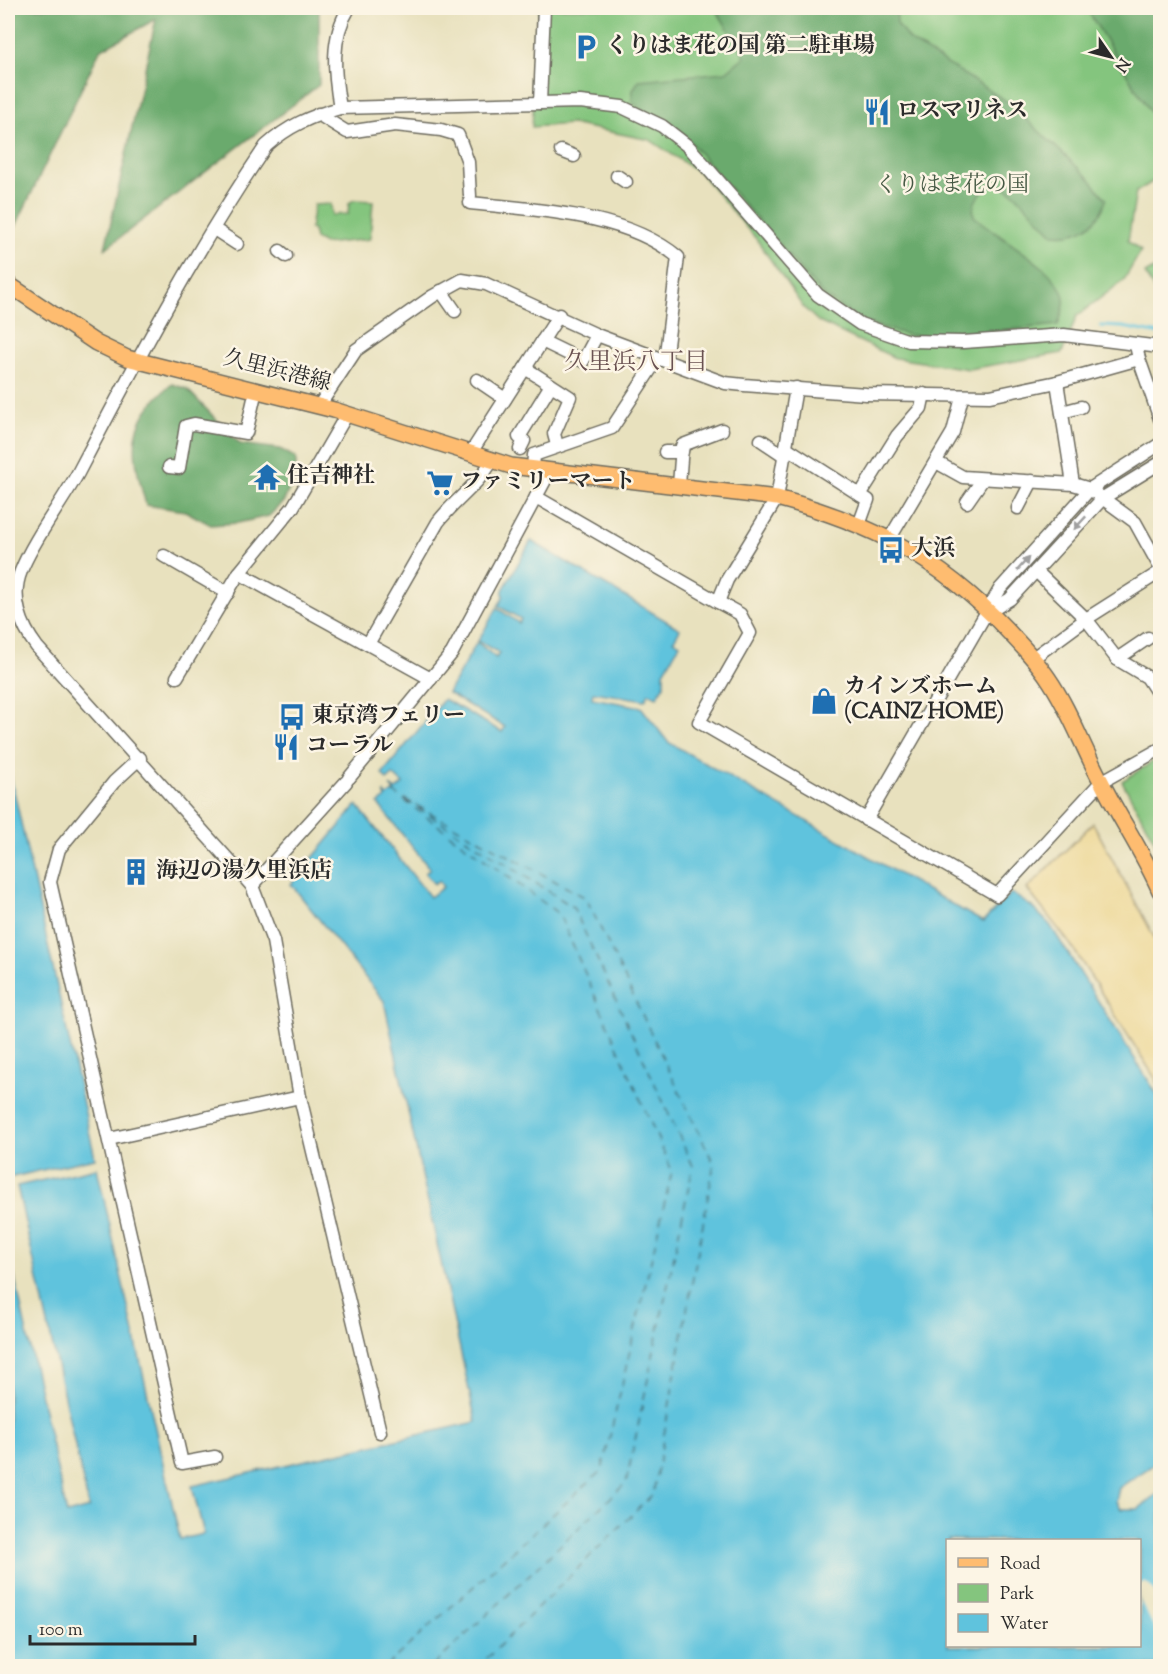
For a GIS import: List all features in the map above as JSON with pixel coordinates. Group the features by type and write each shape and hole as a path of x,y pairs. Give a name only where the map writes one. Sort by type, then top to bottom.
{"main road":[{"name":"久里浜港線","path":"8,284 96,343 137,360 319,406 492,461 533,469 777,498 815,508 890,538 934,565 989,612 1033,658 1063,701 1101,782 1160,886"}],"street":[{"path":"340,108 336,83 335,44 337,32 348,8"},
{"path":"540,104 544,8"},
{"path":"380,1432 300,1097 273,941 252,886 140,758 37,647 26,632 19,614 17,593 20,572 70,488 137,360 266,146 286,129 318,114 340,108 580,102 622,107 662,126 689,147 818,295 860,324 880,333 909,341 963,342 1084,335 1136,345 1161,347"},
{"path":"318,114 347,132 394,125 441,130 458,135 468,162 470,199 569,213 642,236 667,248 678,257 661,359 612,428 557,445 534,455 533,469"},
{"path":"561,151 574,156"},
{"path":"214,229 237,244"},
{"path":"319,406 356,350 441,291 462,280 486,284 560,315 597,335 725,383 866,394 990,396 1057,382 1139,359"},
{"path":"441,291 455,311"},
{"path":"470,454 560,315"},
{"path":"542,341 583,361 597,335"},
{"path":"1136,345 1161,419"},
{"path":"525,368 570,397 554,434 557,445"},
{"path":"477,380 505,399"},
{"path":"1057,382 1073,484"},
{"path":"520,449 524,441 519,438 551,385"},
{"path":"718,602 728,580 777,498 796,388"},
{"path":"169,467 179,468 186,426 194,424 246,433 256,390"},
{"path":"860,495 897,436 921,408 924,394"},
{"path":"890,538 953,432 962,397"},
{"path":"1062,412 1081,407"},
{"path":"177,677 239,573 293,507 347,414"},
{"path":"683,445 722,430"},
{"path":"761,440 868,500 859,525"},
{"path":"866,820 989,612 1000,589 1090,489 1161,444"},
{"path":"665,452 682,452 683,445"},
{"path":"679,485 683,445"},
{"path":"368,645 438,522 447,510 471,490 492,461"},
{"path":"936,462 963,477 1073,484 1090,489 1135,522 1161,567"},
{"path":"989,612 1010,599 1103,498 1161,464"},
{"path":"252,886 348,780 452,653 550,471"},
{"path":"967,502 983,479"},
{"path":"1018,508 1032,481"},
{"path":"536,497 740,614 750,633 699,722 997,895 1101,782 1161,749"},
{"path":"164,556 228,593"},
{"path":"1036,571 1086,619 1117,659 1147,677 1161,697"},
{"path":"1033,658 1086,619 1161,572"},
{"path":"239,573 431,679"},
{"path":"1117,659 1148,638"},
{"path":"140,758 114,782 59,849 50,882 182,1463 215,1457"},
{"path":"110,1139 300,1097"}],"green space":[{"path":"8,8 319,8 319,85 105,249 156,19 100,50 14,230 8,221 8,35 11,26 8,21"},
{"name":"くりはま花の国","path":"539,8 1160,8 1160,177 1136,192 1128,241 1141,251 1124,280 1077,316 1062,353 969,369 895,358 819,322 803,307 757,240 701,174 650,140 571,124 532,127"},
{"path":"715,8 896,8 897,24 909,40 1008,102 1089,178 1106,199 1099,216 1087,227 1062,234 1053,234 1014,193 999,184 989,185 975,202 974,216 1039,264 1060,287 1064,298 1064,308 1058,325 934,337 909,335 861,321 821,293 691,143 632,102 633,90 639,80 726,72 745,56"},
{"path":"1086,8 1160,8 1160,122 1157,123"},
{"path":"354,200 373,201 370,239 324,244 315,239 313,230 310,229 314,205 331,204 332,215 348,214 349,203"},
{"path":"1160,265 1160,300 1145,274"},
{"path":"172,384 187,389 240,444 280,449 296,458 296,473 284,501 269,516 238,523 211,525 185,511 146,505 135,453 139,425 157,398"},
{"path":"1160,757 1160,851 1122,781"}],"sand":[{"path":"1093,823 1160,948 1160,1086 1071,945 1027,889"}],"water":[{"path":"531,541 680,629 674,640 680,644 664,672 664,685 657,697 649,693 645,700 593,692 592,698 641,707 668,742 983,922 1011,893 1032,907 1050,925 1160,1099 1160,1460 1119,1488 1116,1501 1121,1509 1138,1509 1160,1492 1160,1666 8,1666 8,1248 67,1514 89,1508 17,1186 97,1168 180,1539 204,1534 192,1486 476,1422 384,1001 291,884 357,805 430,897 443,887 439,881 434,884 425,873 430,869 378,804 386,798 384,792 387,796 394,791 390,786 396,790 403,784 393,775 387,780 382,774 444,699 502,732 505,727 448,693 477,642 496,658 499,653 478,641 497,608 519,623 521,619 498,606 503,598 503,590"},
{"path":"8,764 95,1158 8,1178"}],"pier":[{"path":"1145,1582 1153,1589 1160,1604 1160,1639 1141,1602 1141,1584"}],"waterway":[{"path":"1101,326 1123,327 1160,334"}],"ferry route":[{"path":"392,792 586,898 714,1164 653,1494 479,1666"},
{"path":"386,1666 602,1470 672,1171 559,914 398,796"},
{"path":"406,800 573,907 693,1166 626,1483 433,1666"}],"place":[{"name":"くりはま花の国 第二駐車場","path":"586,47"},
{"name":"ロスマリネス","path":"877,112"},
{"name":"住吉神社","path":"267,477"},
{"name":"ファミリーマート","path":"440,483"},
{"name":"大浜","path":"891,550"},
{"name":"カインズホーム (CAINZ HOME)","path":"824,701"},
{"name":"東京湾フェリー","path":"292,717"},
{"name":"コーラル","path":"286,747"},
{"name":"海辺の湯久里浜店","path":"136,872"}],"district":[{"name":"久里浜八丁目","path":"636,363"}]}
